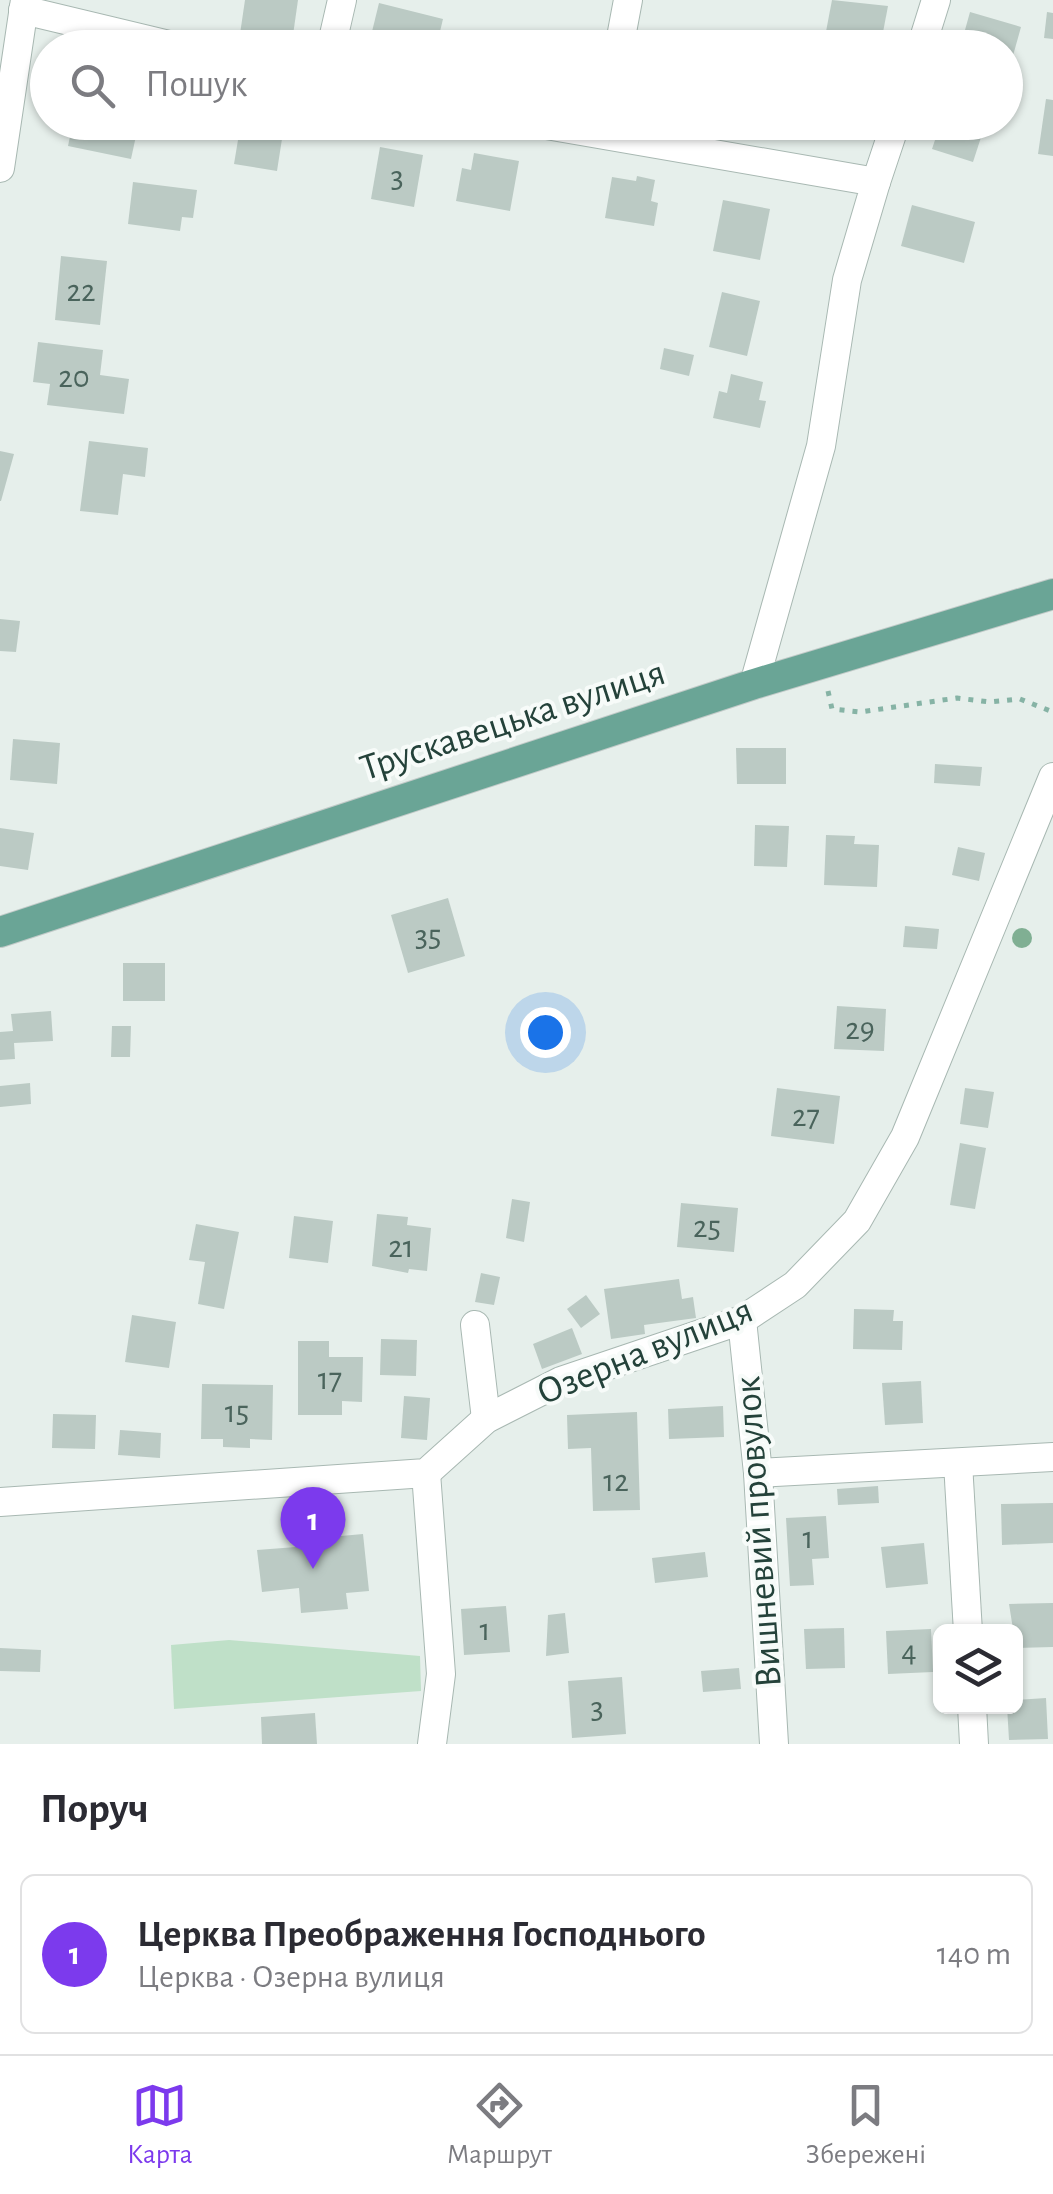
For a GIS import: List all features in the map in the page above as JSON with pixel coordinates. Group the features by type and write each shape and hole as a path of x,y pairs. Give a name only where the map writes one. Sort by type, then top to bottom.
{"main road":[{"name":"Трускавецька вулиця","path":"0,932 754,684 1053,594"}],"street":[{"path":"335,30 342,0"},
{"path":"622,30 628,0"},
{"path":"926,30 936,0"},
{"path":"0,168 24,5 116,30"},
{"path":"656,140 876,182"},
{"path":"754,684 821,446 847,280 890,140"},
{"name":"Озерна вулиця","path":"426,1473 486,1418 561,1381 742,1320 795,1286 829,1252 856,1221 905,1137 1053,777"},
{"name":"Вишневий провулок","path":"742,1320 758,1474 774,1744"},
{"path":"475,1325 486,1418"},
{"path":"758,1474 1053,1457"},
{"path":"958,1463 968,1624"},
{"path":"0,1502 426,1473 441,1674 432,1744"},
{"path":"972,1714 974,1744"}],"path":[{"path":"822,663 832,709 860,712 957,698 990,702 1020,699 1053,712"}],"green space":[{"path":"229,1640 420,1656 421,1691 174,1709 171,1645"}],"building":[{"path":"245,0 298,0 294,30 241,30"},
{"path":"832,0 888,6 883,30 826,30"},
{"path":"379,3 443,19 440,30 372,30"},
{"path":"970,12 1021,27 1020,30 965,30"},
{"path":"1047,12 1053,13 1053,39 1044,38"},
{"path":"1046,99 1053,100 1053,156 1038,154"},
{"path":"69,140 135,140 131,159 68,146"},
{"path":"238,140 282,140 277,171 234,164"},
{"path":"935,140 980,140 973,162 932,149"},
{"path":"380,147 423,155 414,207 371,199"},
{"path":"474,153 519,161 510,211 456,201 462,168 471,170"},
{"path":"637,176 655,180 651,201 658,203 654,226 605,218 612,177 636,181"},
{"path":"133,182 197,190 193,218 182,217 180,231 128,224"},
{"path":"723,200 770,209 760,260 713,251"},
{"path":"912,205 975,222 964,263 901,246"},
{"path":"61,256 107,261 100,325 55,320"},
{"path":"722,292 760,301 747,356 709,347"},
{"path":"38,342 103,350 100,375 129,379 124,414 47,405 50,384 33,382"},
{"path":"664,348 694,355 689,376 660,369"},
{"path":"731,374 763,382 759,400 766,401 760,428 713,418 719,391 727,393"},
{"path":"89,441 148,448 145,477 123,474 118,515 80,511"},
{"path":"0,451 14,454 1,501 0,501"},
{"path":"0,619 20,621 16,652 0,651"},
{"path":"13,739 60,743 57,784 10,780"},
{"path":"736,748 786,748 786,784 737,784"},
{"path":"935,764 982,767 980,786 934,783"},
{"path":"755,825 789,826 787,867 754,866"},
{"path":"0,828 34,833 28,870 0,866"},
{"path":"826,835 855,836 854,844 879,845 877,887 824,885"},
{"path":"958,847 985,853 979,881 952,875"},
{"path":"448,898 465,956 408,973 391,915"},
{"path":"905,926 939,929 937,949 903,947"},
{"path":"123,963 165,963 165,1001 123,1001"},
{"path":"837,1006 886,1009 884,1051 834,1049"},
{"path":"51,1011 53,1041 14,1043 15,1059 0,1060 0,1032 13,1031 11,1014"},
{"path":"112,1026 131,1026 130,1057 111,1057"},
{"path":"30,1083 31,1104 0,1107 0,1086"},
{"path":"777,1088 840,1096 834,1144 771,1136"},
{"path":"965,1088 994,1092 988,1128 960,1124"},
{"path":"960,1143 986,1148 975,1209 950,1205"},
{"path":"512,1199 530,1202 524,1242 506,1238"},
{"path":"681,1203 738,1208 734,1252 677,1247"},
{"path":"377,1214 408,1217 407,1225 431,1228 427,1271 409,1269 408,1273 372,1266"},
{"path":"294,1216 333,1221 328,1263 289,1258"},
{"path":"196,1224 239,1232 224,1309 198,1304 205,1262 189,1260"},
{"path":"481,1273 500,1277 494,1305 475,1302"},
{"path":"679,1279 682,1299 693,1297 696,1318 644,1325 645,1334 611,1339 604,1289"},
{"path":"586,1295 600,1314 581,1328 567,1309"},
{"path":"854,1309 894,1310 893,1321 903,1321 902,1350 853,1349"},
{"path":"132,1315 176,1322 169,1368 125,1362"},
{"path":"572,1328 582,1354 542,1369 533,1344"},
{"path":"381,1339 417,1340 416,1376 380,1375"},
{"path":"298,1341 329,1341 329,1357 363,1357 362,1402 342,1401 342,1415 298,1415"},
{"path":"921,1381 923,1423 885,1425 882,1383"},
{"path":"202,1384 273,1385 272,1440 250,1439 250,1448 223,1447 223,1439 201,1439"},
{"path":"404,1396 430,1398 427,1440 401,1438"},
{"path":"723,1406 724,1437 669,1439 668,1409"},
{"path":"637,1412 640,1510 593,1511 591,1448 568,1449 567,1415"},
{"path":"53,1414 96,1415 95,1449 52,1448"},
{"path":"120,1430 161,1433 160,1458 118,1455"},
{"path":"878,1486 879,1503 838,1505 837,1489"},
{"path":"1053,1503 1053,1543 1002,1545 1001,1504"},
{"path":"826,1516 829,1558 812,1559 814,1585 790,1586 786,1518"},
{"path":"339,1518 341,1536 363,1534 369,1591 346,1593 348,1609 301,1613 299,1588 262,1592 257,1550 296,1547 293,1523"},
{"path":"924,1543 928,1584 886,1588 881,1547"},
{"path":"705,1552 708,1577 655,1583 652,1558"},
{"path":"1053,1603 1053,1647 1023,1648 1023,1624 1012,1624 1009,1604"},
{"path":"506,1606 510,1652 464,1655 461,1609"},
{"path":"565,1613 569,1653 546,1656 548,1615"},
{"path":"844,1628 845,1668 806,1669 804,1629"},
{"path":"931,1629 933,1672 888,1674 886,1631"},
{"path":"0,1648 41,1650 40,1672 0,1671"},
{"path":"739,1668 741,1689 703,1692 701,1671"},
{"path":"622,1677 626,1734 572,1738 568,1681"},
{"path":"1046,1698 1048,1739 1009,1740 1007,1714 1023,1714 1023,1700"},
{"path":"315,1713 317,1744 262,1744 261,1717"}],"place":[{"name":"Церква Преображення Господнього","path":"313,1569"}]}
